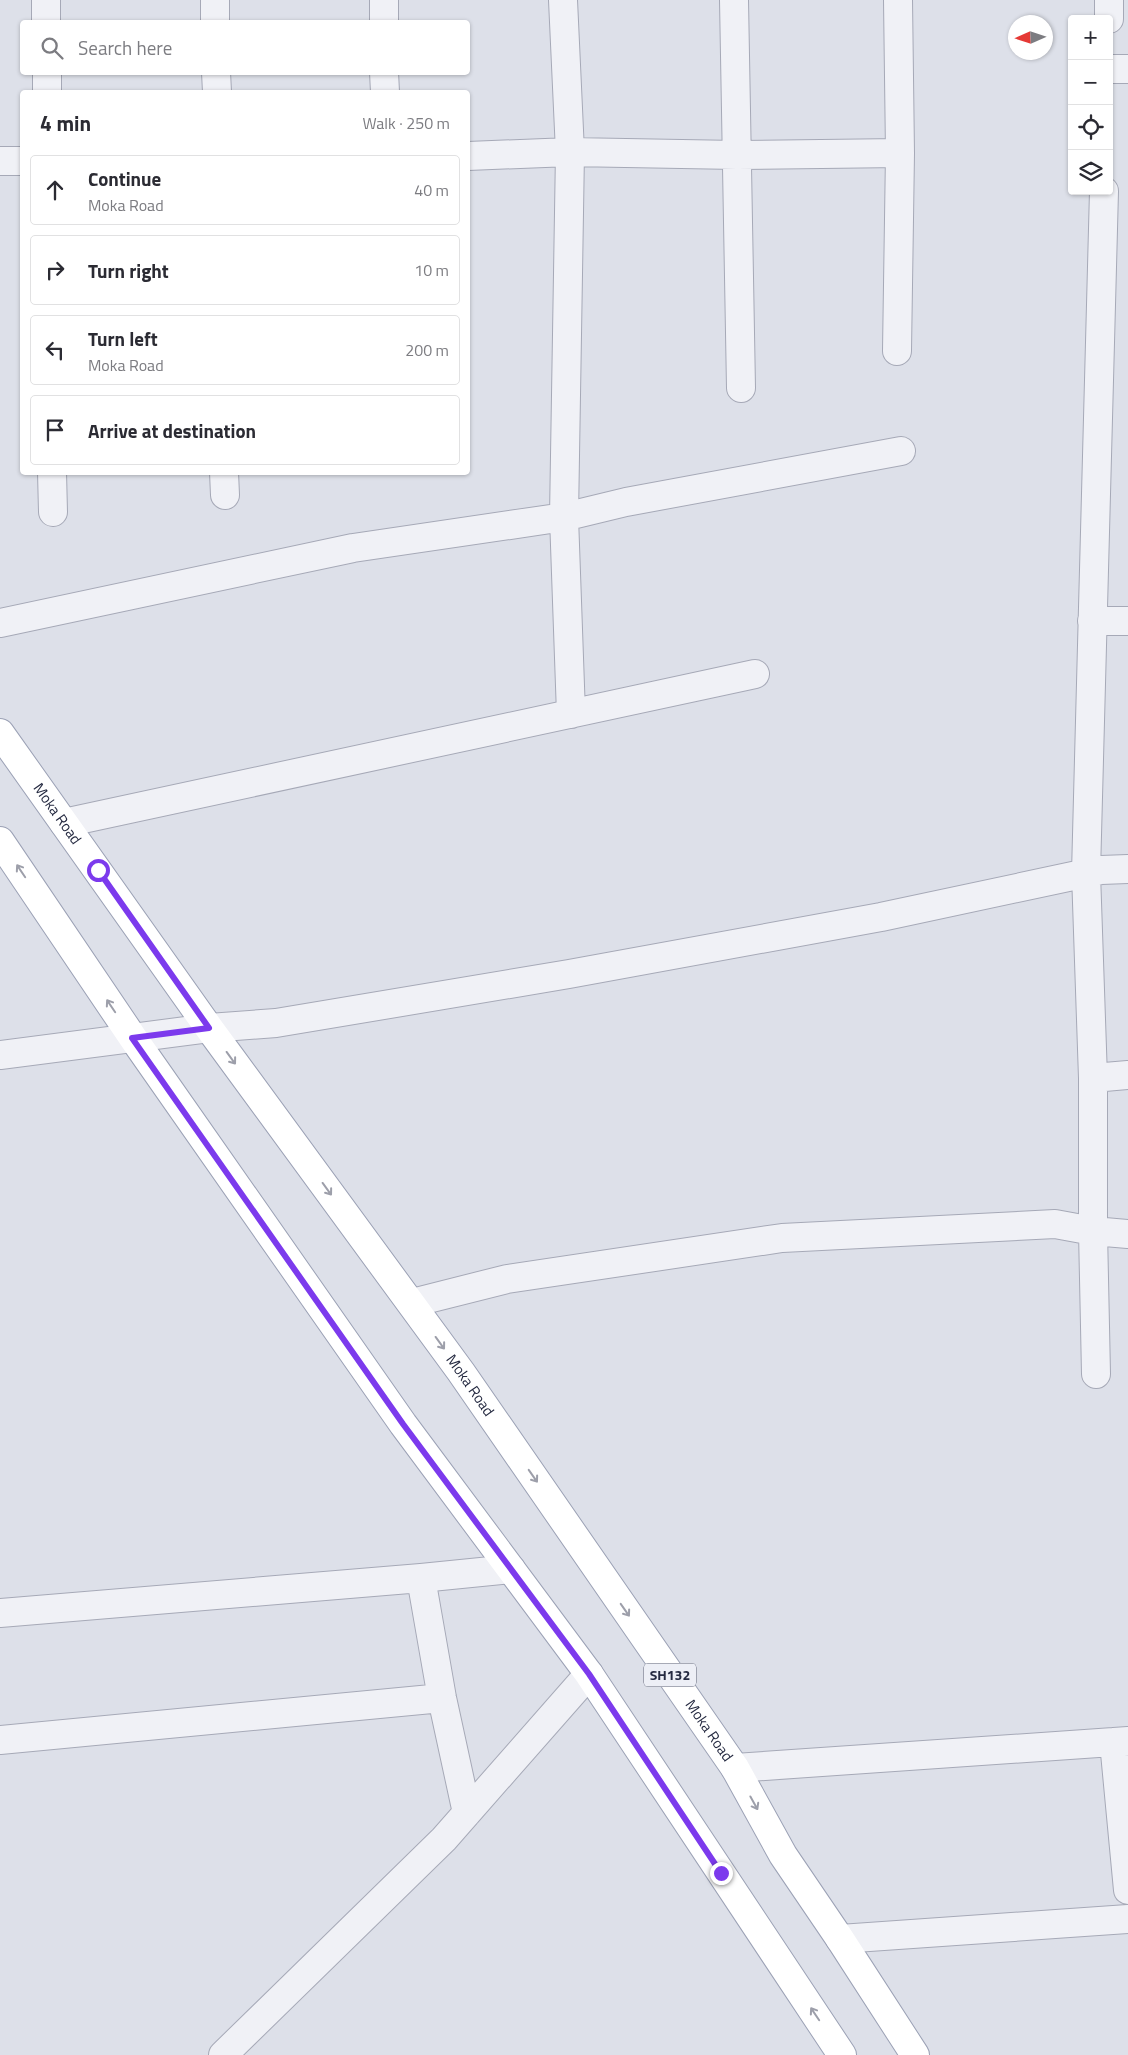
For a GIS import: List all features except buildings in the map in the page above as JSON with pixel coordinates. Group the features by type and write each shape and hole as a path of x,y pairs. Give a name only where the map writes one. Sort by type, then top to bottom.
{"main road":[{"name":"Moka Road","path":"0,733 209,1028 412,1303 735,1768 783,1855 915,2055"},
{"path":"0,841 132,1038 403,1424 589,1674 842,2055"}],"street":[{"path":"46,0 46,20"},
{"path":"215,0 215,20"},
{"path":"384,0 384,20"},
{"path":"562,0 570,152 564,517 570,714"},
{"path":"734,0 741,388"},
{"path":"897,351 900,153 898,0"},
{"path":"1109,0 1109,15"},
{"path":"1113,70 1128,69"},
{"path":"47,75 47,90"},
{"path":"216,75 217,90"},
{"path":"384,75 384,90"},
{"path":"470,156 570,152 900,153"},
{"path":"0,161 20,161"},
{"path":"1096,1374 1093,1231 1093,1078 1086,873 1104,195"},
{"path":"0,623 353,548 564,517 626,502 901,451"},
{"path":"52,475 53,512"},
{"path":"1092,621 1128,622"},
{"path":"64,822 755,674"},
{"path":"0,1055 209,1028 276,1023 569,974 880,917 1101,870 1128,870"},
{"path":"1093,1078 1128,1075"},
{"path":"412,1303 507,1279 782,1238 1055,1224 1093,1231 1128,1234"},
{"path":"0,1613 511,1569"},
{"path":"421,1578 442,1698 467,1813"},
{"path":"223,2055 444,1839 589,1674"},
{"path":"0,1740 442,1698"},
{"path":"735,1768 1121,1741 1128,1890"},
{"path":"840,1939 1128,1919"}],"route":[{"path":"98,870 209,1028 132,1038 403,1424 589,1674 721,1873"}]}
